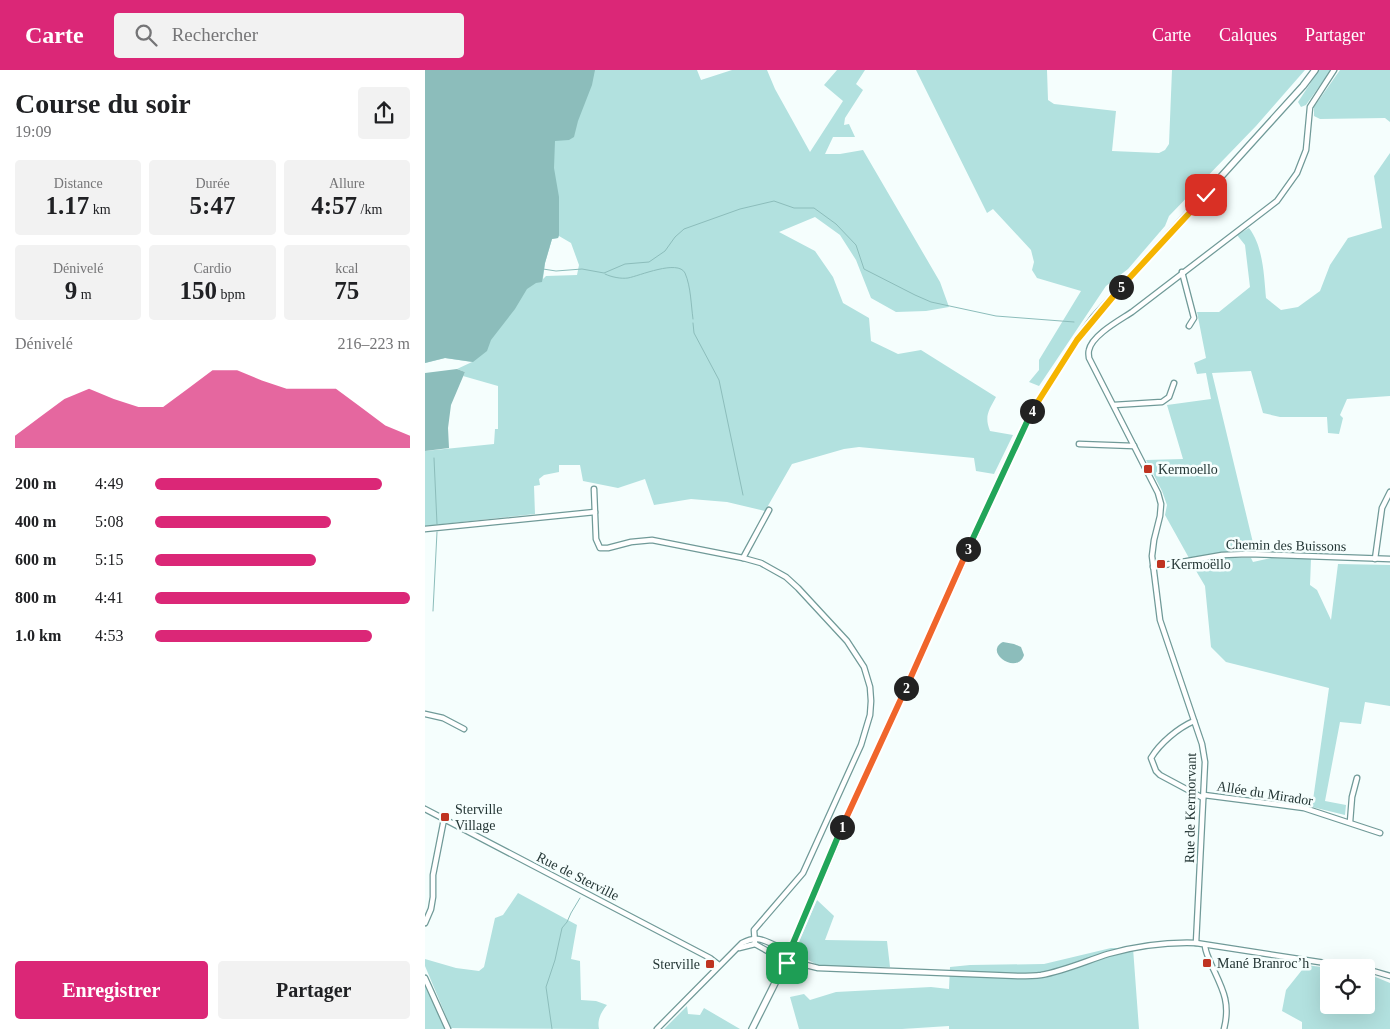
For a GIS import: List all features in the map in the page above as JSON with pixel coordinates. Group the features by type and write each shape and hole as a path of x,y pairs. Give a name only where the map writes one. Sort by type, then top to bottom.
{"main road":[{"path":"791,948 851,808 1031,412 1094,317 1297,94 1315,70"},
{"path":"752,1029 783,960 781,952 784,948 791,948 795,952 794,960 790,963 783,960"}],"street":[{"path":"1189,326 1194,318 1182,272 1277,200 1287,187 1297,173 1306,150 1310,107 1334,70"},
{"name":"Rue de Kermorvant","path":"1182,272 1096,338 1089,349 1089,358 1158,493 1161,504 1154,540 1153,567 1160,620 1202,744 1205,762 1196,943"},
{"path":"1114,405 1163,402 1169,397 1174,383"},
{"path":"1079,444 1133,446"},
{"path":"595,489 596,539 600,548 652,540 761,563 785,577 847,640 864,667 870,687 871,701 870,715 861,745 803,873 754,930 753,938 755,944 783,960"},
{"path":"1375,559 1382,508 1390,492"},
{"path":"743,558 769,510"},
{"path":"425,529 595,512"},
{"name":"Chemin des Buissons","path":"1153,567 1231,555 1390,560"},
{"path":"425,714 443,718 464,729"},
{"path":"1194,721 1187,724 1167,740 1151,758 1156,771 1160,775 1204,797"},
{"path":"1350,822 1352,797 1357,778"},
{"name":"Allée du Mirador","path":"1204,797 1303,808 1380,833"},
{"name":"Rue de Sterville","path":"425,809 702,953 719,965"},
{"path":"425,923 431,909 433,875 444,819"},
{"path":"760,938 761,923"},
{"path":"657,1029 742,943 753,938 760,938 784,948"},
{"path":"794,960 818,968 1018,976 1041,975 1108,954 1145,946 1196,943 1320,962"},
{"path":"737,948 755,944"},
{"path":"1205,945 1226,1000 1227,1015 1224,1029"},
{"path":"1375,972 1390,976"},
{"path":"425,978 447,1029"}],"shaded area":[{"path":"425,70 697,70 701,80 732,70 767,70 775,89 810,152 843,101 824,85 837,70 865,70 856,84 863,90 845,118 844,125 849,124 855,137 833,137 825,154 840,154 863,150 940,282 949,307 926,311 896,312 871,298 856,260 840,235 815,217 779,232 815,251 833,277 843,303 869,318 871,341 898,354 921,350 996,397 987,417 990,431 1013,435 994,474 976,471 974,458 859,447 844,449 792,464 765,511 727,502 691,499 654,505 645,479 618,488 583,481 580,465 559,465 559,472 544,475 539,479 540,485 534,486 535,514 425,526 425,451 494,444 495,429 498,429 498,386 463,376 465,372 457,369 472,362 445,358 425,363","holes":["559,236 571,243 579,265 577,275 546,276 543,279 545,263 552,239"]},
{"path":"425,70 595,70 592,85 574,137 569,140 555,141 554,168 559,197 559,235 558,238 552,239 542,282 536,283 527,289 515,309 491,340 487,351 473,362 445,358 425,363"},
{"path":"916,70 1047,70 1048,100 1054,104 1116,111 1112,151 1159,153 1165,150 1169,144 1172,70 1305,70 1256,126 1169,216 1165,226 1128,269 1106,286 1039,386 1029,382 1039,370 1039,360 1081,291 1037,278 1032,270 1034,262 1031,250 993,209 987,213"},
{"path":"1319,70 1331,70 1306,105 1301,107 1298,102"},
{"path":"1340,70 1390,70 1390,122 1385,118 1320,119 1314,116 1314,107"},
{"path":"1390,153 1390,396 1347,399 1340,415 1343,418 1339,434 1328,433 1327,417 1280,417 1263,413 1251,371 1212,373 1255,551 1225,552 1189,558 1165,515 1167,505 1146,460 1183,459 1167,405 1211,399 1206,373 1197,374 1194,363 1206,358 1197,312 1219,312 1250,287 1245,245 1237,235 1249,228 1254,235 1260,252 1266,298 1281,310 1298,307 1320,291 1330,265 1348,238 1382,228 1374,176"},
{"path":"457,369 465,372 451,405 448,428 449,448 425,451 425,373"},
{"path":"1218,558 1251,558 1253,562 1271,558 1311,559 1310,585 1317,590 1331,620 1338,564 1390,565 1390,706 1365,702 1361,724 1340,722 1325,801 1346,805 1345,815 1312,807 1329,688 1226,662 1211,647 1205,586 1192,564"},
{"path":"1003,642 1021,647 1024,655 1020,661 1009,663 999,656 998,646"},
{"path":"518,893 577,925 571,959 580,961 581,1000 596,1001 607,1005 600,1016 599,1029 451,1028 425,966 425,959 456,968 479,971 484,967 495,918 503,915"},
{"path":"817,900 834,916 825,940 887,941 890,967 819,966 803,957 798,951 797,946"},
{"path":"1111,948 1133,948 1139,1029 949,1029 949,1026 902,1029 799,1029 790,997 804,994 810,1000 836,992 931,987 949,989 950,967 1044,964"},
{"path":"1306,965 1320,967 1320,1014 1375,1014 1375,977 1390,983 1390,1029 1302,1029 1302,1022 1282,1011 1286,990"},
{"path":"425,985 445,1029 425,1029"},
{"path":"687,1006 688,1014 700,1015 704,1008 740,1029 664,1029"}],"waterway":[{"path":"543,269 556,271 582,269 604,273 625,264 649,262 665,251 675,237 684,229 740,209 774,201 794,208 814,208 836,224 856,245 864,269 931,302 996,316 1074,322"},
{"path":"605,274 616,278 625,278 667,268 681,269 685,273 689,284 693,319"},
{"path":"693,323 694,333 719,380 743,495"},
{"path":"434,458 437,524"},
{"path":"433,611 437,532"},
{"path":"552,1029 546,987 555,960 562,928 580,898"}],"place":[{"name":"Kermoello","path":"1148,469"},
{"name":"Kermoëllo","path":"1161,564"},
{"name":"Sterville Village","path":"445,817"},
{"name":"Mané Branroc’h","path":"1207,963"},
{"name":"Sterville","path":"710,964"}],"route":[{"path":"787,963 794,960 795,952 791,948 851,808 1031,412 1094,317 1147,257 1206,195"}]}
